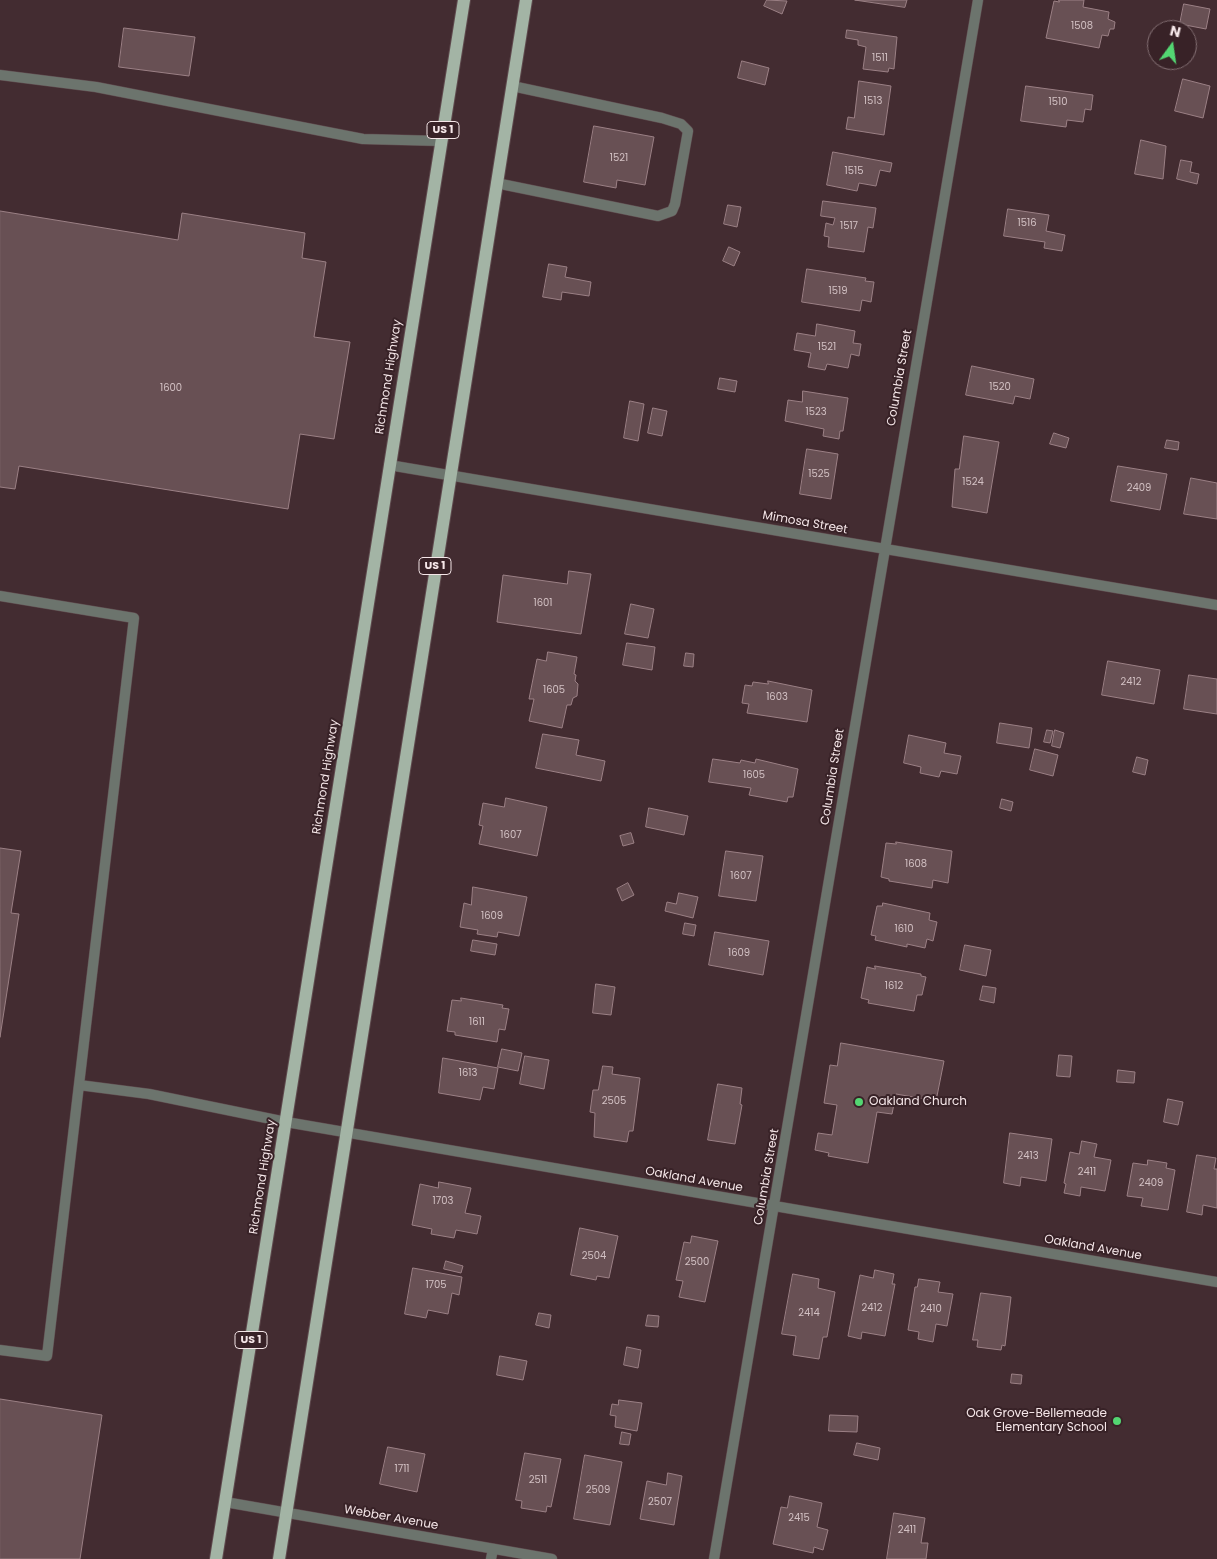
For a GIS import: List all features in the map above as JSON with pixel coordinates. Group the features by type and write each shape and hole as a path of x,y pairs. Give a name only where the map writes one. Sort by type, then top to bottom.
{"main road":[{"name":"Richmond Highway","path":"216,1559 464,0"},
{"name":"US 1","path":"279,1559 449,475 526,0"}],"street":[{"name":"Columbia Street","path":"714,1559 978,0"},
{"path":"0,75 96,87 364,139 441,141"},
{"path":"496,183 658,216 672,211 676,204 688,131 681,124 662,118 512,86"},
{"name":"Mimosa Street","path":"389,465 1217,605"},
{"path":"0,596 134,618 47,1356 0,1350"},
{"name":"Oakland Avenue","path":"79,1085 149,1094 286,1122 1217,1282"},
{"name":"Webber Avenue","path":"225,1502 286,1512 492,1554 552,1559"}],"building":[{"path":"767,0 787,1 782,14 764,6"},
{"path":"855,0 907,0 905,7"},
{"path":"1059,0 1084,0 1083,7 1109,12 1108,19 1115,22 1114,29 1110,29 1108,36 1102,35 1099,48 1046,38 1054,1 1059,2"},
{"path":"1184,4 1210,9 1206,29 1197,27 1197,20 1181,20"},
{"path":"124,28 195,37 189,76 119,67"},
{"path":"847,30 897,37 894,69 889,68 888,72 863,69 866,47 858,45 858,40 846,38"},
{"path":"742,61 769,68 765,85 738,78"},
{"path":"1183,79 1210,86 1203,118 1175,111"},
{"path":"859,81 891,86 884,135 846,129 848,117 854,118"},
{"path":"1026,86 1093,95 1091,110 1085,109 1083,122 1067,120 1066,127 1021,121"},
{"path":"594,126 654,137 645,185 617,180 616,188 584,182"},
{"path":"1141,140 1166,146 1163,179 1135,174"},
{"path":"833,152 892,163 890,172 880,170 876,186 859,183 857,191 827,185"},
{"path":"1181,160 1192,162 1190,172 1199,174 1197,184 1177,179"},
{"path":"823,201 876,208 873,228 868,227 864,252 828,247 829,237 824,236 826,223 833,225 835,218 821,216"},
{"path":"728,205 741,207 737,227 724,224"},
{"path":"1008,209 1049,215 1046,231 1065,235 1062,251 1044,248 1045,242 1004,236"},
{"path":"0,211 178,240 182,213 305,233 302,258 326,262 314,337 350,342 334,439 300,434 288,509 19,466 15,489 0,487"},
{"path":"729,247 740,252 734,266 723,261"},
{"path":"549,264 567,267 565,277 591,282 589,296 562,292 561,300 543,297"},
{"path":"807,269 866,278 865,281 874,282 871,302 862,300 860,311 802,302"},
{"path":"817,324 855,331 853,343 861,344 859,356 851,354 848,368 827,364 825,370 808,367 811,353 794,350 797,333 815,336"},
{"path":"972,366 1034,379 1030,399 1015,396 1013,404 966,395"},
{"path":"720,378 737,381 735,392 718,389"},
{"path":"803,391 848,398 843,431 840,431 839,439 823,436 824,429 785,421 788,400 802,402"},
{"path":"630,401 644,404 638,441 624,438"},
{"path":"653,408 667,411 662,436 648,433"},
{"path":"1054,433 1069,438 1066,448 1050,444"},
{"path":"964,436 999,442 987,513 952,507 955,469 959,469"},
{"path":"1167,440 1179,442 1178,450 1165,448"},
{"path":"807,449 838,454 831,499 800,494"},
{"path":"1118,466 1167,474 1160,510 1111,501"},
{"path":"1191,478 1217,483 1217,519 1184,514"},
{"path":"569,571 591,574 581,634 497,622 503,575 567,584"},
{"path":"631,604 654,609 648,638 625,634"},
{"path":"627,643 655,647 652,670 623,665"},
{"path":"548,652 577,657 574,674 576,675 575,681 578,684 577,696 573,698 571,705 567,705 562,728 529,721 534,699 529,699 537,659 546,661"},
{"path":"686,653 694,654 693,667 684,666"},
{"path":"1108,661 1160,670 1154,704 1102,695"},
{"path":"1189,675 1217,679 1217,714 1184,709"},
{"path":"768,681 812,690 807,722 747,713 749,704 742,703 745,685 752,686 753,682 768,684"},
{"path":"1000,723 1032,728 1029,748 997,743"},
{"path":"1047,730 1053,731 1050,743 1044,742"},
{"path":"1055,730 1064,733 1060,748 1052,746"},
{"path":"543,734 579,740 576,755 605,761 601,781 536,768"},
{"path":"909,735 946,743 944,753 961,756 957,774 941,771 939,777 920,773 921,767 904,763"},
{"path":"1035,749 1058,755 1053,776 1030,770"},
{"path":"1137,757 1148,760 1145,775 1133,772"},
{"path":"713,759 740,763 741,760 755,763 756,759 798,769 793,797 788,797 787,802 749,795 751,788 709,782"},
{"path":"506,798 547,807 537,856 479,844 483,826 479,825 483,803 504,807"},
{"path":"1002,799 1013,802 1011,811 1000,808"},
{"path":"649,808 688,816 684,835 646,827"},
{"path":"631,833 634,843 623,846 620,836"},
{"path":"896,842 952,851 948,883 933,880 932,888 889,881 889,879 881,877 886,843 896,844"},
{"path":"0,848 21,851 11,913 19,914 0,1037"},
{"path":"726,851 763,856 756,901 719,896"},
{"path":"628,883 634,895 622,901 617,889"},
{"path":"473,887 527,897 519,936 498,932 497,937 477,934 478,930 460,927 464,903 471,905"},
{"path":"679,893 698,897 693,918 665,911 667,902 676,904"},
{"path":"883,903 930,913 929,920 937,922 933,941 927,939 925,948 907,944 907,947 875,940 876,936 871,935 877,906 882,906"},
{"path":"685,923 696,925 694,936 683,934"},
{"path":"715,932 769,941 763,975 709,965"},
{"path":"473,940 497,944 495,955 471,951"},
{"path":"965,945 991,950 986,976 960,970"},
{"path":"875,966 921,974 921,976 926,977 922,995 917,995 914,1011 868,1003 869,1000 861,998 867,967 875,969"},
{"path":"596,984 615,987 611,1015 593,1013"},
{"path":"983,986 996,988 994,1003 980,1000"},
{"path":"461,998 503,1005 502,1008 509,1009 505,1030 499,1029 497,1042 455,1035 455,1032 447,1031 452,1000 461,1001"},
{"name":"Oakland Church","path":"841,1043 944,1061 936,1101 896,1094 892,1114 877,1112 868,1163 828,1156 829,1153 815,1150 818,1133 832,1135 837,1105 824,1103 830,1065 837,1066"},
{"path":"502,1049 522,1053 518,1071 498,1067"},
{"path":"1059,1055 1072,1056 1070,1077 1057,1076"},
{"path":"525,1056 549,1060 544,1089 520,1084"},
{"path":"443,1058 498,1068 494,1089 483,1087 480,1100 439,1093"},
{"path":"603,1066 613,1067 612,1074 640,1078 633,1131 629,1131 627,1142 594,1137 595,1113 590,1112 593,1090 598,1090"},
{"path":"1118,1070 1135,1072 1134,1083 1117,1082"},
{"path":"718,1084 742,1088 740,1104 742,1105 735,1144 708,1140"},
{"path":"1168,1099 1183,1102 1178,1125 1164,1122"},
{"path":"1010,1133 1052,1139 1046,1181 1021,1177 1020,1186 1004,1183"},
{"path":"1082,1141 1097,1144 1094,1157 1111,1160 1105,1191 1081,1187 1080,1196 1064,1193 1066,1184 1064,1183 1070,1152 1079,1154"},
{"path":"1197,1155 1216,1158 1214,1169 1217,1169 1217,1208 1203,1205 1202,1215 1187,1212"},
{"path":"1148,1160 1167,1163 1166,1168 1175,1170 1168,1210 1141,1206 1143,1198 1127,1196 1133,1163 1147,1165"},
{"path":"439,1182 471,1188 465,1213 481,1216 477,1234 456,1230 454,1238 431,1234 432,1229 412,1225 420,1184 438,1188"},
{"path":"580,1228 618,1236 609,1278 597,1276 596,1280 571,1275"},
{"path":"692,1236 718,1241 705,1302 679,1297 683,1281 676,1280 684,1242 690,1243"},
{"path":"446,1261 463,1266 461,1273 444,1269"},
{"path":"413,1268 462,1277 459,1295 452,1293 448,1314 428,1310 426,1318 405,1314"},
{"path":"875,1270 894,1274 892,1284 895,1284 885,1336 862,1332 861,1339 848,1336 860,1275 873,1278"},
{"path":"793,1274 819,1279 818,1288 835,1292 827,1337 823,1337 819,1359 793,1355 796,1336 782,1334"},
{"path":"919,1279 940,1282 938,1292 953,1294 947,1326 936,1324 933,1342 918,1339 919,1332 908,1330 915,1287 917,1287"},
{"path":"981,1293 1011,1297 1005,1346 1002,1345 1001,1350 977,1347 978,1340 973,1340"},
{"path":"539,1313 551,1315 549,1328 536,1325"},
{"path":"648,1315 659,1316 658,1327 646,1326"},
{"path":"627,1347 641,1350 638,1368 624,1365"},
{"path":"500,1356 527,1361 523,1380 497,1375"},
{"path":"1012,1374 1022,1375 1021,1384 1011,1383"},
{"path":"0,1399 102,1415 80,1559 0,1559"},
{"path":"619,1400 642,1403 637,1431 615,1427 616,1416 610,1415 612,1404 618,1405"},
{"path":"830,1415 858,1416 857,1432 829,1431"},
{"path":"622,1432 631,1434 629,1445 620,1444"},
{"path":"857,1443 880,1448 878,1460 854,1455"},
{"path":"388,1447 425,1454 417,1492 380,1484"},
{"path":"525,1453 561,1459 551,1507 547,1506 546,1512 521,1508 522,1501 516,1500"},
{"path":"585,1455 622,1462 610,1525 574,1519"},
{"path":"668,1473 682,1476 674,1525 640,1519 647,1481 666,1485"},
{"path":"790,1496 822,1503 817,1527 828,1530 823,1550 814,1547 813,1553 773,1544 781,1507 787,1508"},
{"path":"894,1513 925,1518 921,1543 928,1543 926,1559 887,1559"}],"place":[{"name":"Oakland Church","path":"859,1102"},
{"name":"Oak Grove-Bellemeade Elementary School","path":"1117,1421"}]}
